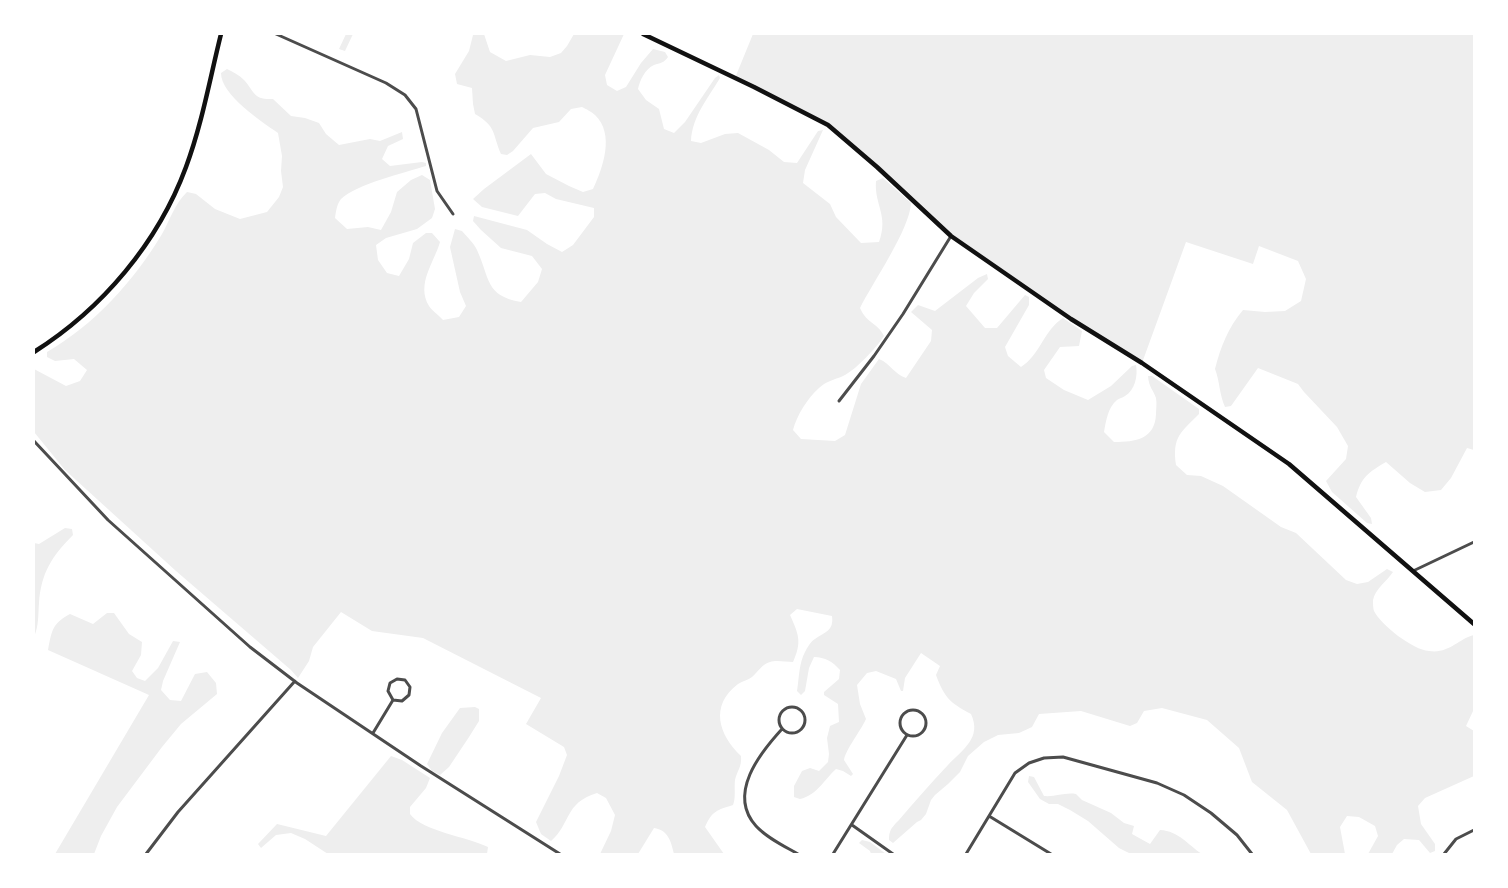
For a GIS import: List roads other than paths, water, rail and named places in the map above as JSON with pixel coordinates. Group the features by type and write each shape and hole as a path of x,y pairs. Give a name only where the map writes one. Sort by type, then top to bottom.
{"main road":[{"path":"34,352 79,319 108,292 136,258 160,222 180,182 193,145 221,34"},
{"path":"643,34 797,108 828,125 877,167 951,236 1071,319 1142,363 1273,451 1474,624"}],"street":[{"path":"276,34 386,83 405,95 416,109 437,191 453,214"},
{"path":"838,401 874,356 903,314 951,236"},
{"path":"34,441 108,520 250,647 295,682 421,766 560,854"},
{"path":"1413,571 1474,542"},
{"path":"397,678 405,680 410,686 409,696 402,701 393,700 388,691 390,683 397,678"},
{"path":"146,854 166,825 295,682"},
{"path":"373,733 393,700"},
{"path":"796,707 803,712 805,720 802,729 790,733 782,729 779,717 784,710 796,707"},
{"path":"909,710 922,712 926,720 925,728 916,736 907,735 901,728 900,719 902,715 909,710"},
{"path":"782,729 771,741 753,769 746,783 745,803 756,826 798,854"},
{"path":"833,854 907,735"},
{"path":"966,854 1016,773 1029,763 1044,758 1064,757 1157,783 1184,795 1211,813 1237,835 1252,854"},
{"path":"990,816 1051,854"},
{"path":"852,825 893,854"},
{"path":"1444,854 1456,839 1474,830"}]}
